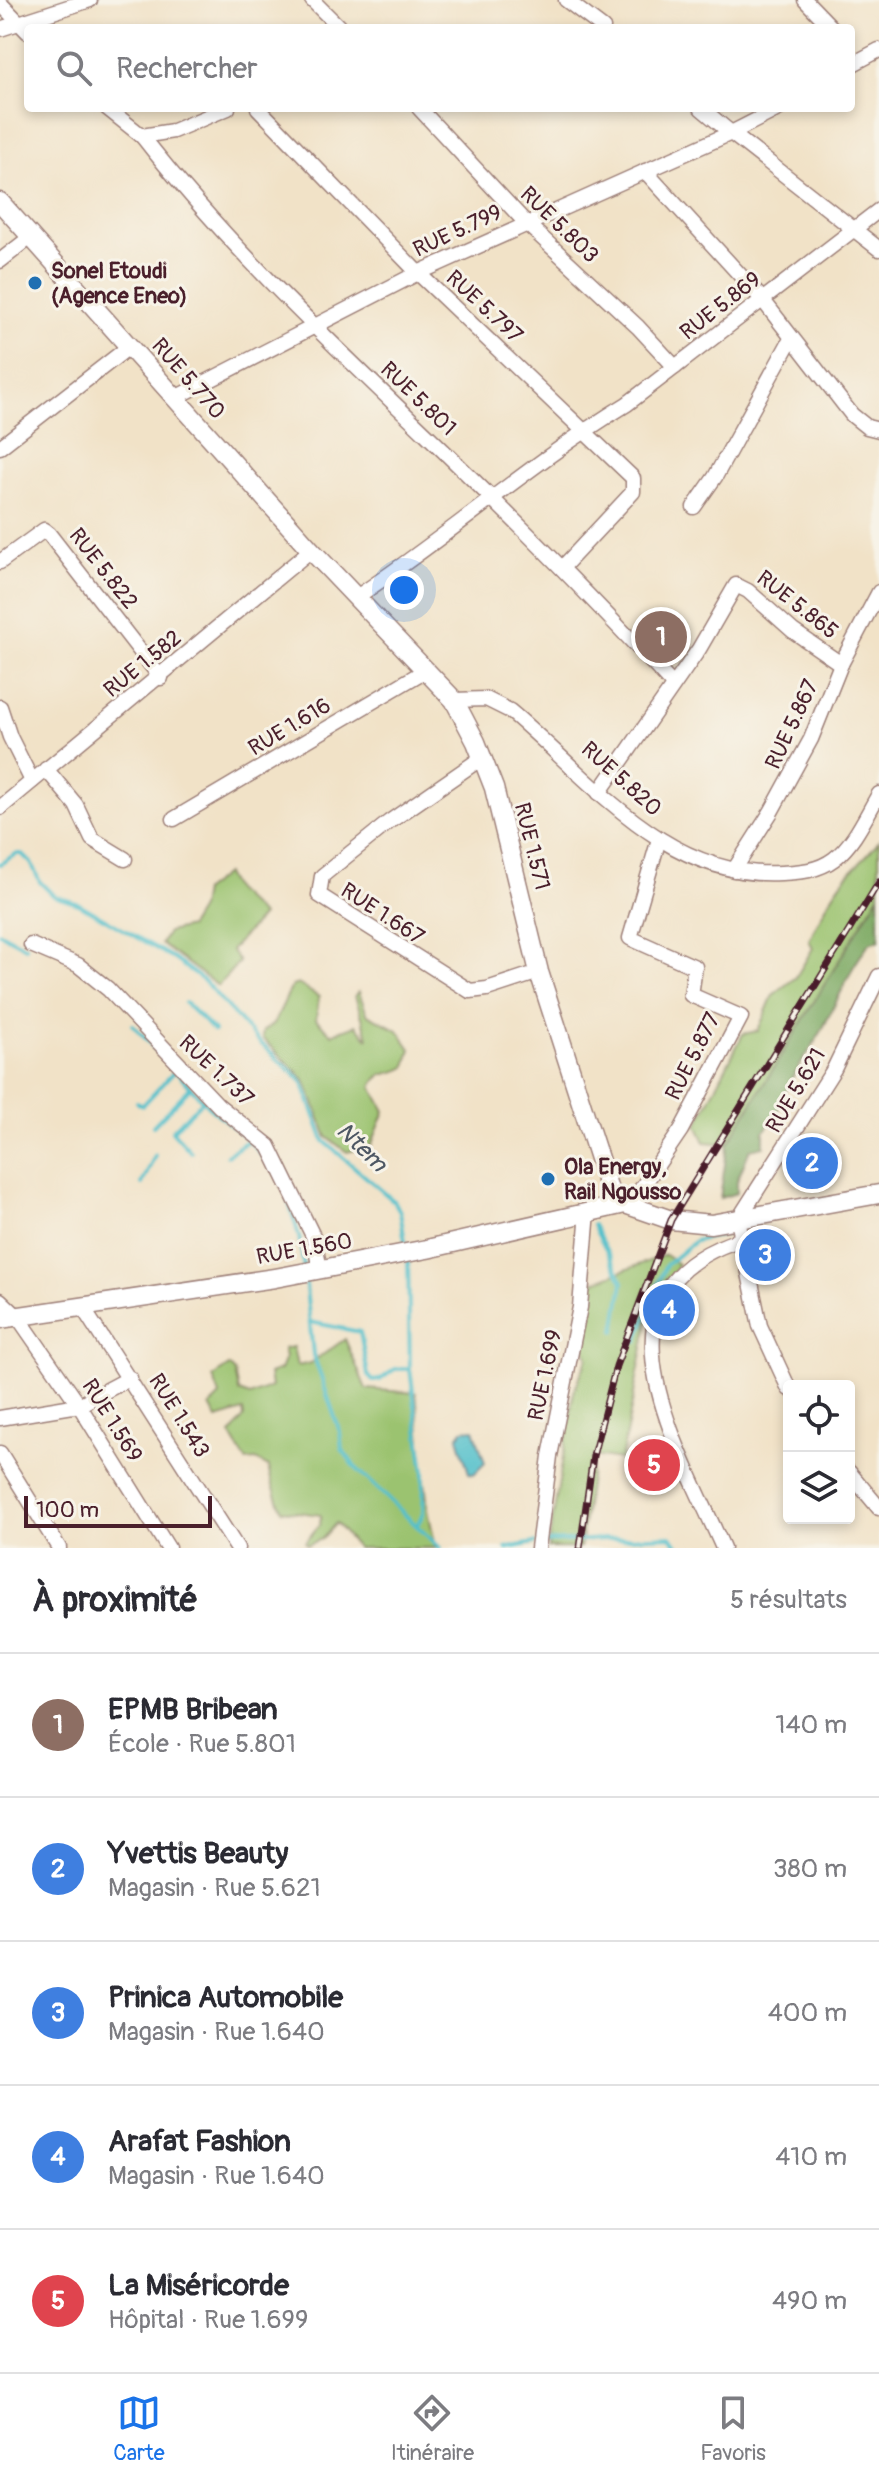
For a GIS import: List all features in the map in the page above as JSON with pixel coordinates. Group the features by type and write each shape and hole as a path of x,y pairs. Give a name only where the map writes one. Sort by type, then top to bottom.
{"main road":[{"name":"RUE 5.770","path":"0,202 311,550"},
{"name":"RUE 1.571","path":"311,550 454,700 483,757 494,788 539,972 619,1205"},
{"path":"619,1205 687,1223 738,1220 879,1194"},
{"name":"RUE 1.560","path":"9,1318 320,1269 427,1249 619,1205"}],"street":[{"path":"30,24 90,0"},
{"path":"312,0 336,24"},
{"path":"566,0 598,24"},
{"path":"805,0 828,24"},
{"path":"0,3 23,27"},
{"path":"0,29 23,27"},
{"path":"855,59 879,50"},
{"name":"RUE 5.801","path":"112,112 142,136 190,198 311,326 492,498 672,684"},
{"path":"142,136 173,131 218,112"},
{"name":"RUE 5.797","path":"262,112 418,273 633,478 635,487 562,568"},
{"name":"RUE 5.803","path":"423,112 525,222 638,327 675,367"},
{"path":"706,112 879,249"},
{"name":"RUE 5.799","path":"175,398 418,273 772,112"},
{"path":"645,171 762,299 852,415 867,427 879,430"},
{"name":"RUE 5.869","path":"584,430 675,367 879,210"},
{"path":"0,261 32,236"},
{"path":"694,507 715,477 791,339"},
{"path":"0,447 130,346"},
{"path":"358,596 423,553 584,430"},
{"name":"RUE 5.822","path":"0,562 44,530 161,678"},
{"name":"RUE 1.582","path":"0,808 161,678 311,550"},
{"name":"RUE 5.865","path":"599,793 699,649 736,585 748,591 812,646 841,664"},
{"name":"RUE 5.867","path":"734,870 771,812 811,739 841,664 879,592"},
{"name":"RUE 1.616","path":"174,819 426,670"},
{"name":"RUE 5.820","path":"454,700 486,699 510,711 563,755 599,793 659,839 734,870 771,874 819,868 849,844 879,794"},
{"path":"0,707 10,737 32,781"},
{"name":"RUE 1.667","path":"483,757 389,822 322,876 319,895 470,991 487,989 539,972"},
{"path":"46,769 76,805 92,839 125,859"},
{"name":"RUE 5.877","path":"619,1205 639,1192 681,1130 741,1017 691,995 695,967 630,938 659,839"},
{"name":"RUE 1.737","path":"31,945 78,965 108,989 219,1106 269,1146 286,1175 313,1236 320,1269"},
{"name":"RUE 5.621","path":"738,1220 834,1069 879,976"},
{"name":"RUE 1.699","path":"538,1548 550,1456 580,1307 588,1211"},
{"path":"738,1220 760,1326 785,1380"},
{"path":"723,1548 664,1415 650,1350 652,1324 660,1300 673,1281 719,1246 742,1239"},
{"name":"RUE 1.569","path":"0,1300 9,1318 79,1405 168,1548"},
{"name":"RUE 1.543","path":"83,1308 237,1548"},
{"path":"0,1418 79,1405 130,1378"},
{"path":"0,1453 59,1548"},
{"path":"855,1479 879,1508"}],"green space":[{"path":"879,840 879,895 728,1144 705,1142 697,1125 743,1034 758,1031 773,995 796,977 813,948 809,940 830,900"},
{"path":"225,874 233,889 262,916 231,950 239,962 218,986 161,944 168,932 189,927 200,909 203,891"},
{"path":"879,895 879,940 869,943 854,966 820,1034 789,1083 778,1111 764,1132 764,1146 750,1149 737,1181 737,1193 720,1198 728,1143"},
{"path":"298,984 319,997 316,1019 331,1034 356,1025 369,1039 355,996 359,992 367,1014 398,1030 411,1049 406,1067 383,1075 372,1087 385,1111 371,1146 347,1152 327,1137 305,1080 262,1038 263,1031 274,1023 292,986"},
{"path":"665,1255 678,1264 649,1317 621,1460 593,1456 580,1548 548,1548 574,1391 588,1357 582,1339 590,1283"},
{"path":"345,1339 366,1389 416,1393 428,1510 436,1548 357,1548 336,1523 322,1539 307,1545 305,1542 320,1524 321,1515 282,1510 268,1467 256,1460 246,1461 231,1435 244,1417 243,1411 217,1419 210,1406 220,1396 213,1377 229,1366 235,1372 239,1392 250,1396 271,1387 269,1374 280,1370 285,1358 283,1349 293,1347 297,1366 311,1363"}],"water":[{"path":"474,1429 485,1463 474,1474 469,1473 458,1437 463,1430"}],"waterway":[{"name":"Ntem","path":"0,864 16,854 22,854 31,863 40,882 54,896 79,904 171,957 204,981 256,1039 302,1081 324,1141 395,1202 400,1212 406,1247"},
{"path":"0,933 26,947"},
{"path":"185,1003 214,1031"},
{"path":"133,1025 208,1106 249,1140 274,1170"},
{"path":"137,1102 142,1106 174,1072"},
{"path":"153,1126 190,1088"},
{"path":"191,1152 172,1131 202,1101"},
{"path":"227,1155 249,1140"},
{"path":"142,1184 155,1155"},
{"path":"288,1200 299,1236 304,1269"},
{"path":"593,1225 623,1282 615,1331"},
{"path":"637,1341 665,1266 695,1241 728,1233"},
{"name":"Ntem","path":"408,1259 410,1369 424,1472 423,1514 417,1525"},
{"path":"305,1278 313,1354 340,1432 342,1449 356,1468 440,1548"},
{"path":"310,1322 360,1332 368,1375 373,1381 380,1380 395,1369 410,1369"},
{"path":"544,1542 671,1536 679,1548"},
{"path":"506,1548 535,1543"}],"railway":[{"path":"580,1548 593,1456 616,1366 671,1220 879,882"}],"place":[{"name":"Sonel Etoudi (Agence Eneo)","path":"35,283"},
{"name":"EPMB Bribean","path":"661,637"},
{"name":"Yvettis Beauty","path":"812,1163"},
{"name":"Ola Energy, Rail Ngousso","path":"548,1179"},
{"name":"Prinica Automobile","path":"765,1255"},
{"name":"Arafat Fashion","path":"669,1310"},
{"name":"La Miséricorde","path":"654,1465"}]}
